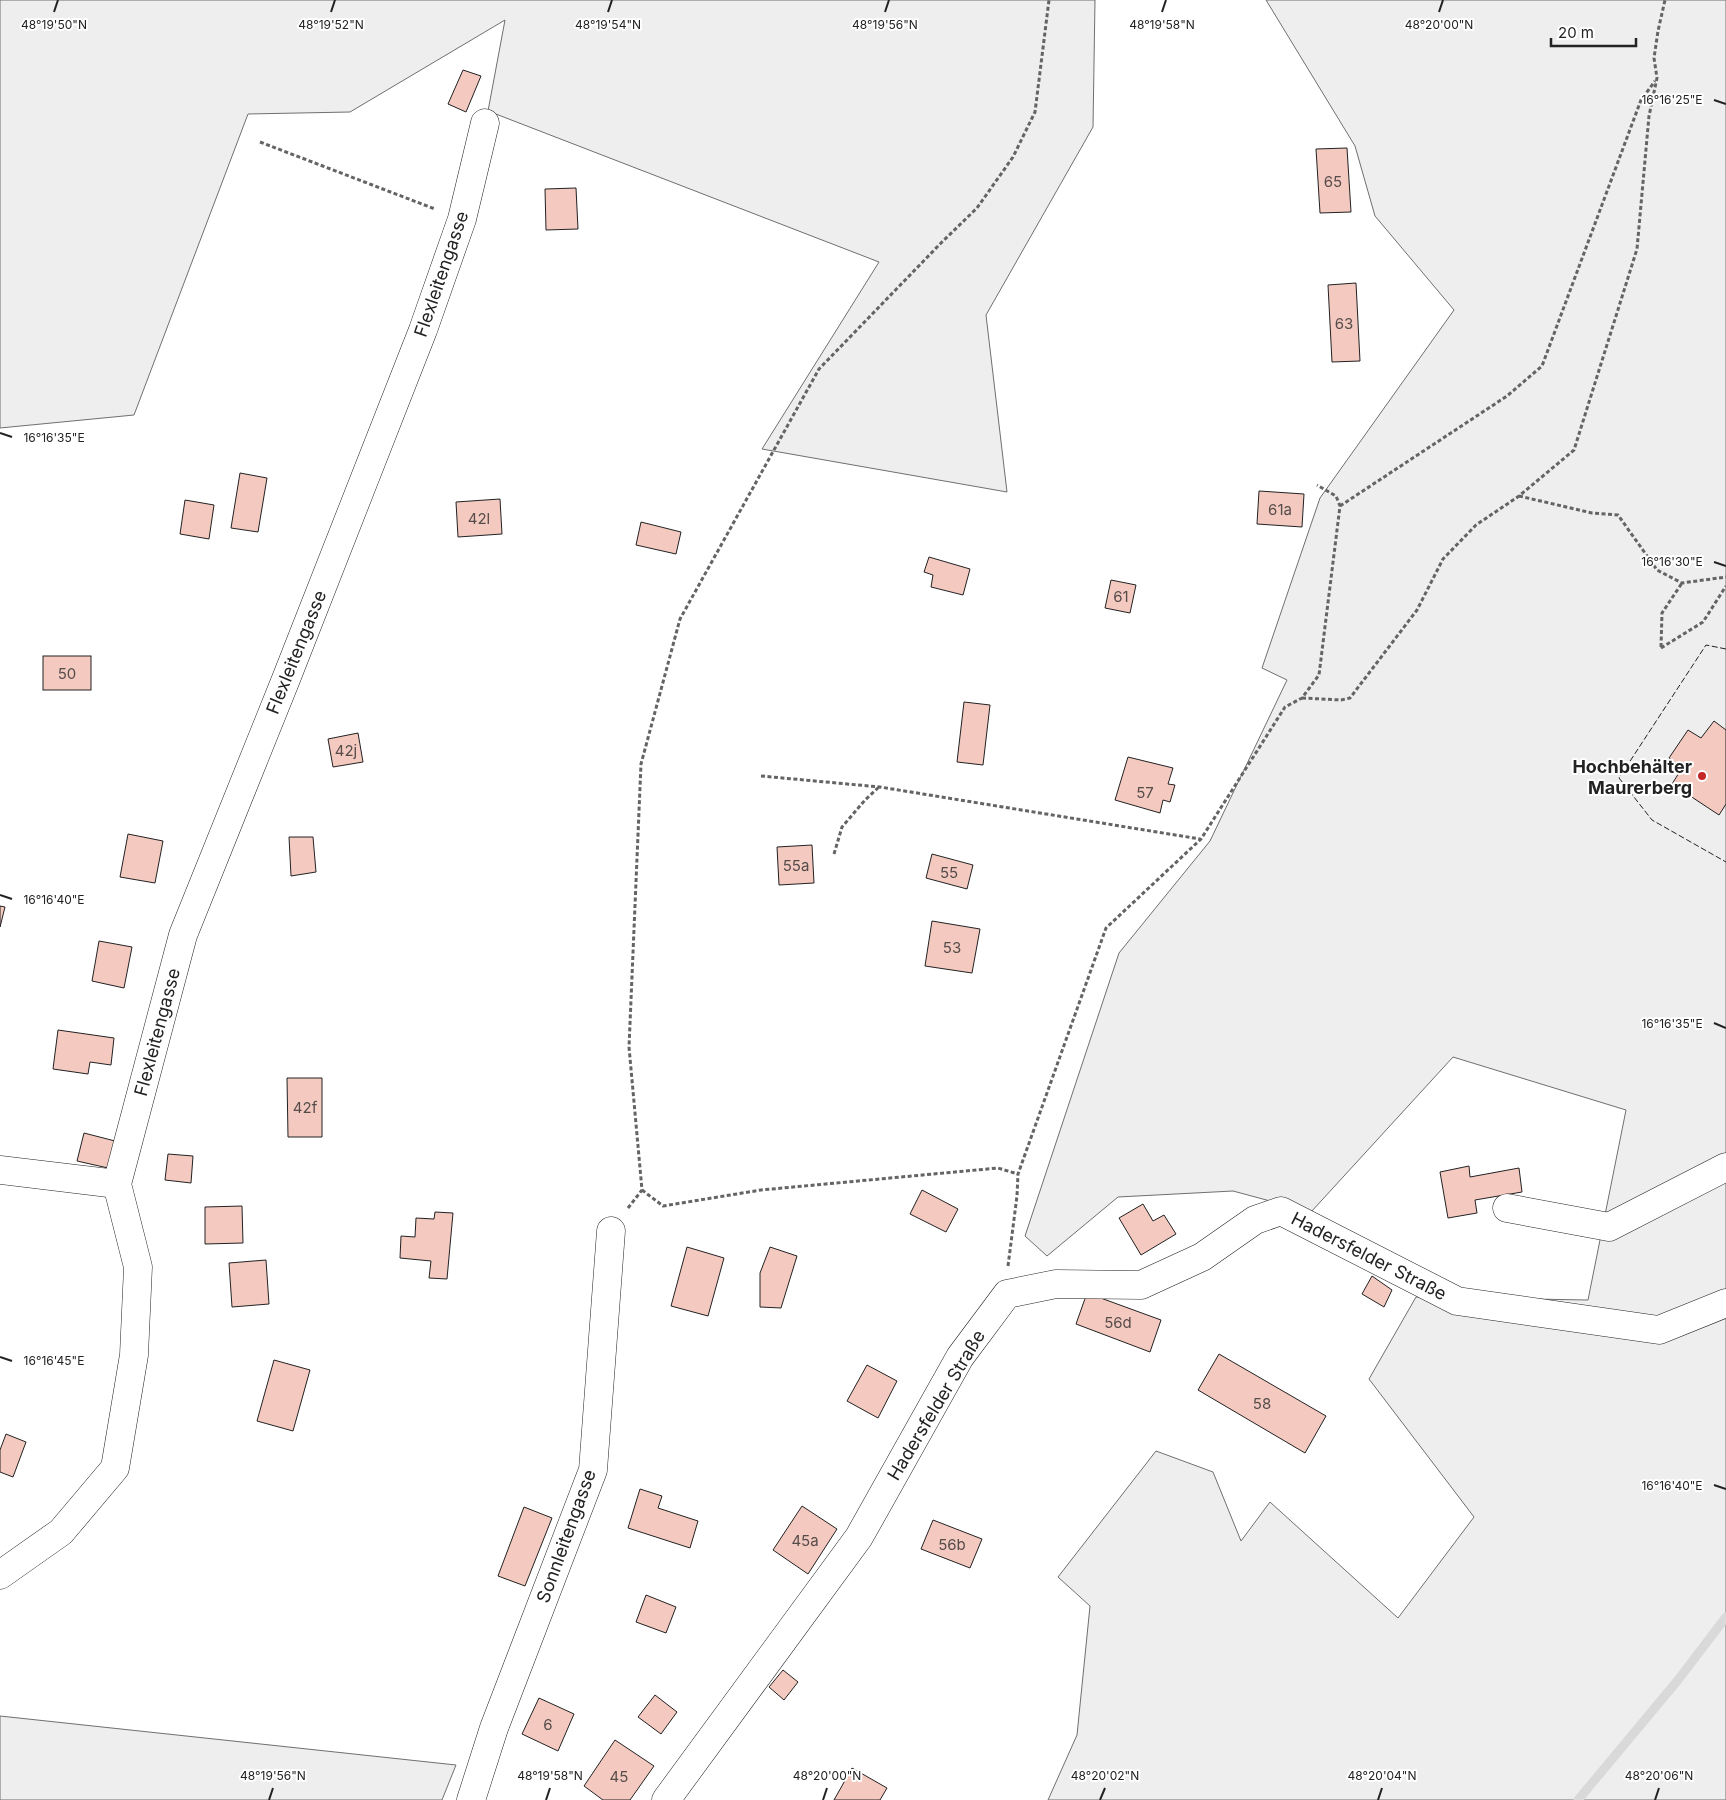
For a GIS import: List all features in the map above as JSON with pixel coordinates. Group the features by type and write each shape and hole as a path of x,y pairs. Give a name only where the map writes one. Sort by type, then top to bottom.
{"street":[{"name":"Flexleitengasse","path":"0,1575 62,1532 114,1468 134,1355 138,1267 117,1184 183,936 423,330 462,219 485,123"},
{"path":"1507,1208 1609,1227 1726,1167"},
{"path":"0,1170 117,1184"},
{"name":"Hadersfelder Straße","path":"666,1800 859,1537 960,1357 1006,1294 1056,1284 1141,1285 1202,1257 1256,1220 1281,1211 1456,1301 1658,1330 1726,1303"},
{"name":"Sonnleitengasse","path":"471,1800 494,1728 593,1470 611,1231"}],"path":[{"path":"611,1231 642,1190 629,1047 641,764 680,619 819,369 977,208 1012,157 1035,112 1049,0"},
{"path":"1302,698 1341,700 1350,698 1416,610 1443,559 1476,525 1519,496 1574,450 1638,249 1649,116 1657,78 1654,58 1658,31 1666,0"},
{"path":"1340,506 1507,396 1542,366 1642,100 1657,78"},
{"path":"260,142 462,219"},
{"path":"1006,1294 1005,1284 1017,1196 1018,1174 1106,928 1201,839 1285,707 1302,698 1319,675 1340,506 1336,496 1317,485"},
{"path":"1519,496 1592,513 1618,515 1657,570 1682,583 1726,577"},
{"path":"1682,583 1662,613 1661,648 1702,622 1726,586"},
{"path":"761,776 880,787 1201,839"},
{"path":"834,854 842,827 865,800 880,787"},
{"path":"642,1190 663,1206 761,1190 998,1168 1018,1174"}],"shaded area":[{"path":"0,0 1095,0 1093,127 986,315 1007,492 762,449 879,262 488,111 505,20 350,112 248,114 134,415 0,428"},
{"path":"1266,0 1726,0 1726,1800 1048,1800 1077,1735 1090,1606 1058,1577 1156,1451 1213,1472 1241,1541 1270,1502 1398,1618 1474,1517 1369,1379 1416,1297 1588,1300 1626,1110 1453,1057 1311,1212 1233,1191 1118,1197 1047,1256 1025,1236 1119,953 1210,841 1287,680 1262,668 1320,498 1454,310 1375,216 1355,146"},
{"path":"0,1716 456,1765 442,1800 0,1800"}],"building":[{"path":"463,70 481,76 466,112 448,104"},
{"path":"1347,148 1351,212 1320,213 1316,149"},
{"path":"576,188 578,229 546,230 545,189"},
{"path":"1356,283 1360,361 1332,362 1328,285"},
{"path":"240,473 267,478 258,532 231,528"},
{"path":"1259,491 1304,494 1302,527 1257,524"},
{"path":"500,499 502,534 458,537 456,502"},
{"path":"185,500 214,505 209,539 180,534"},
{"path":"641,522 681,532 676,554 636,545"},
{"path":"929,557 970,569 963,595 931,587 933,575 924,572"},
{"path":"1111,580 1136,585 1130,613 1105,608"},
{"path":"43,656 91,656 91,690 43,690"},
{"path":"964,702 990,705 983,765 957,762"},
{"name":"Hochbehälter Maurerberg","path":"1714,721 1726,730 1726,804 1719,815 1672,784 1682,768 1669,758 1688,730 1701,738"},
{"path":"358,733 363,762 333,767 328,739"},
{"path":"1128,757 1173,768 1168,784 1175,785 1170,802 1163,800 1160,813 1115,800"},
{"path":"128,834 163,841 155,883 120,877"},
{"path":"289,837 313,837 316,872 291,876"},
{"path":"812,845 814,883 779,885 777,847"},
{"path":"932,854 973,865 967,889 926,878"},
{"path":"0,906 5,907 0,927"},
{"path":"932,921 980,929 972,973 925,966"},
{"path":"99,941 132,947 124,988 92,981"},
{"path":"58,1030 114,1038 111,1065 90,1062 88,1074 53,1069"},
{"path":"287,1078 322,1078 322,1137 288,1137"},
{"path":"84,1133 115,1141 108,1168 77,1161"},
{"path":"168,1154 193,1156 191,1183 165,1180"},
{"path":"1469,1166 1470,1177 1519,1168 1522,1192 1475,1200 1477,1213 1448,1218 1440,1172"},
{"path":"922,1190 958,1209 946,1232 910,1214"},
{"path":"1143,1204 1153,1221 1164,1215 1176,1234 1141,1255 1119,1218"},
{"path":"242,1206 243,1243 205,1244 205,1207"},
{"path":"435,1212 453,1213 447,1279 429,1278 431,1261 400,1258 401,1236 415,1237 416,1218 434,1219"},
{"path":"687,1247 724,1258 708,1316 671,1306"},
{"path":"770,1247 797,1256 781,1308 760,1307 760,1273"},
{"path":"266,1260 269,1304 232,1307 229,1263"},
{"path":"1372,1276 1392,1290 1384,1307 1362,1294"},
{"path":"1087,1293 1161,1320 1150,1352 1076,1324"},
{"path":"1219,1354 1326,1416 1305,1453 1198,1390"},
{"path":"274,1360 310,1370 293,1431 257,1421"},
{"path":"867,1365 897,1381 878,1418 847,1401"},
{"path":"6,1434 26,1442 13,1477 0,1472 0,1450"},
{"path":"640,1489 662,1496 658,1508 698,1521 690,1548 628,1528"},
{"path":"802,1506 837,1529 808,1574 773,1550"},
{"path":"524,1507 552,1518 525,1586 498,1576"},
{"path":"933,1520 982,1539 970,1568 921,1549"},
{"path":"646,1595 676,1607 666,1633 636,1622"},
{"path":"783,1670 798,1682 784,1700 769,1687"},
{"path":"655,1695 677,1712 661,1734 638,1717"},
{"path":"539,1698 574,1714 558,1751 522,1734"},
{"path":"615,1740 654,1766 630,1800 603,1800 584,1786"},
{"path":"852,1768 887,1788 880,1800 834,1800"}],"waterway":[{"path":"1578,1800 1678,1680 1726,1617"}],"fence":[{"path":"1726,649 1706,645 1619,778 1652,820 1726,862"}],"place":[{"name":"Hochbehälter Maurerberg","path":"1702,776"}]}
